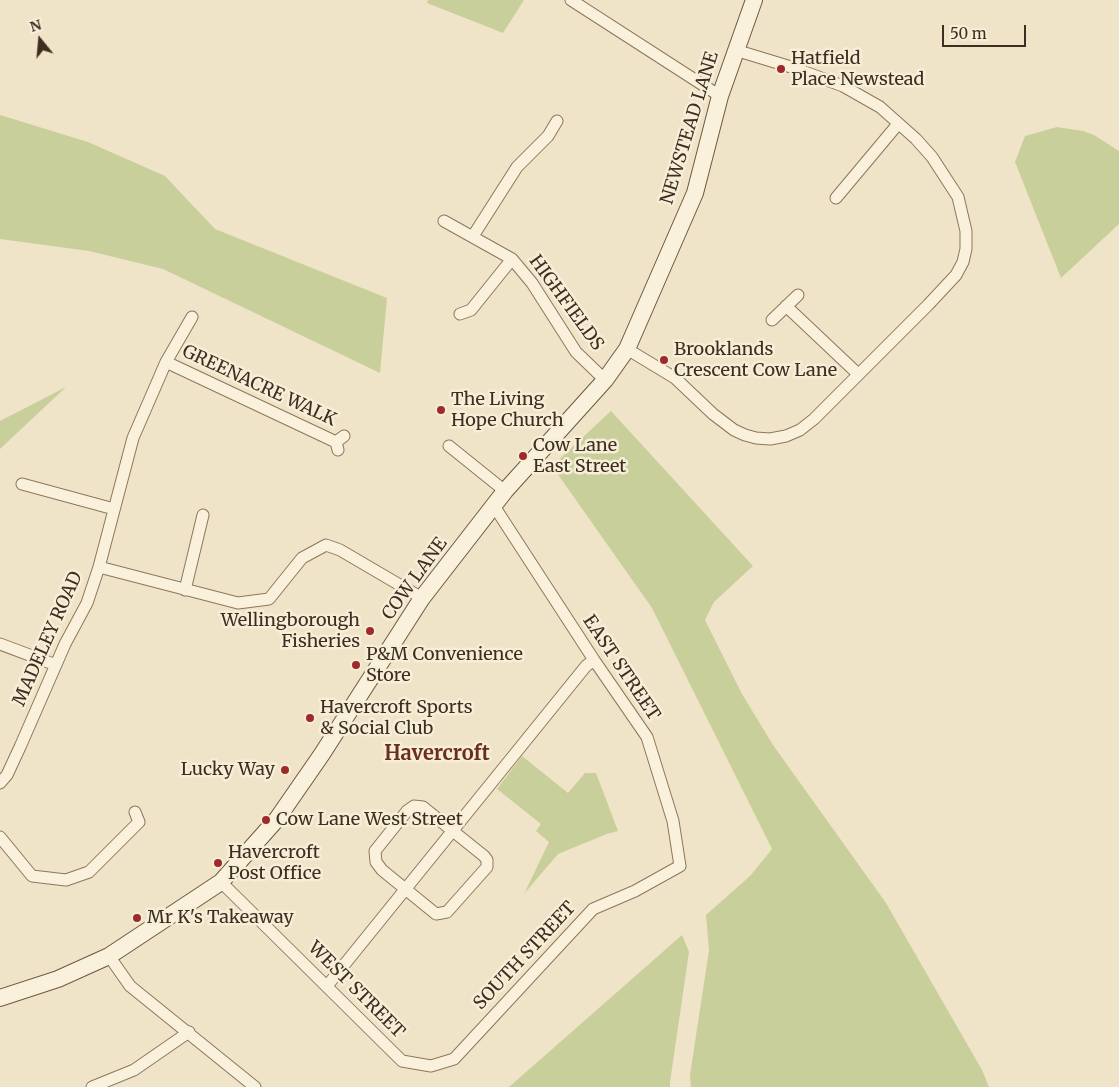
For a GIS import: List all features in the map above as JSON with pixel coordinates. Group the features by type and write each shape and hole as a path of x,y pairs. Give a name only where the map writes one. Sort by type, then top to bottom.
{"main road":[{"name":"NEWSTEAD LANE","path":"627,349 695,193 720,96 754,0"},
{"name":"COW LANE","path":"0,998 58,979 109,956 222,882 277,819 322,754 422,598 505,491 605,380 627,349"}],"street":[{"path":"572,0 720,96"},
{"path":"627,349 675,378 713,414 734,430 756,438 770,439 786,436 800,430 814,419 956,275 963,262 966,249 966,231 962,210 955,191 932,157 916,139 880,107 842,86 791,67 735,50"},
{"path":"473,236 518,167 548,136 557,121"},
{"path":"836,198 898,124"},
{"name":"HIGHFIELDS","path":"444,221 512,259 532,283 576,352 605,380"},
{"path":"460,314 471,310 512,259"},
{"path":"772,320 798,295"},
{"path":"786,306 858,374"},
{"path":"99,567 133,438 166,362 192,317"},
{"name":"GREENACRE WALK","path":"166,362 339,442"},
{"path":"449,446 505,491"},
{"path":"22,484 114,509"},
{"name":"EAST STREET","path":"494,506 594,660 647,737 673,821 680,866"},
{"path":"185,590 205,513"},
{"name":"MADELEY ROAD","path":"0,783 7,775 56,665 87,603 99,567 238,603 269,599 302,558 326,545 340,550 422,598"},
{"path":"0,644 56,665"},
{"path":"327,986 586,666 594,660"},
{"path":"414,806 423,807 484,856 487,867 447,912 436,914 406,889 382,870 376,862 375,851 407,811 414,806"},
{"path":"0,837 32,876 66,880 89,872 139,822 135,812"},
{"name":"SOUTH STREET","path":"431,1066 454,1059 593,909 634,891 680,866"},
{"name":"WEST STREET","path":"222,882 402,1061 431,1066"},
{"path":"109,956 130,986 189,1032 254,1087"},
{"path":"92,1087 134,1070 189,1032"}],"green space":[{"path":"428,0 524,0 503,33 427,3"},
{"path":"0,115 88,142 165,176 215,229 387,298 380,373 163,269 89,251 0,239"},
{"path":"1057,127 1083,131 1094,135 1119,151 1119,224 1061,278 1015,162 1025,136"},
{"path":"66,387 0,449 0,421"},
{"path":"611,411 753,566 714,602 705,620 742,694 773,745 886,903 982,1070 989,1087 691,1087 690,1075 709,950 706,915 750,876 772,849 652,608 552,466"},
{"path":"522,756 568,793 585,773 596,773 618,831 558,854 524,894 549,842 536,831 541,824 497,789"},
{"path":"682,935 689,952 670,1087 509,1087"}],"place":[{"name":"Hatfield Place Newstead","path":"781,69"},
{"name":"Brooklands Crescent Cow Lane","path":"664,360"},
{"name":"The Living Hope Church","path":"441,410"},
{"name":"Cow Lane East Street","path":"523,456"},
{"name":"Wellingborough Fisheries","path":"370,631"},
{"name":"P&M Convenience Store","path":"356,665"},
{"name":"Havercroft Sports & Social Club","path":"310,718"},
{"name":"Lucky Way","path":"285,770"},
{"name":"Cow Lane West Street","path":"266,820"},
{"name":"Havercroft Post Office","path":"218,863"},
{"name":"Mr K's Takeaway","path":"137,918"}],"district":[{"name":"Havercroft","path":"437,754"}]}
